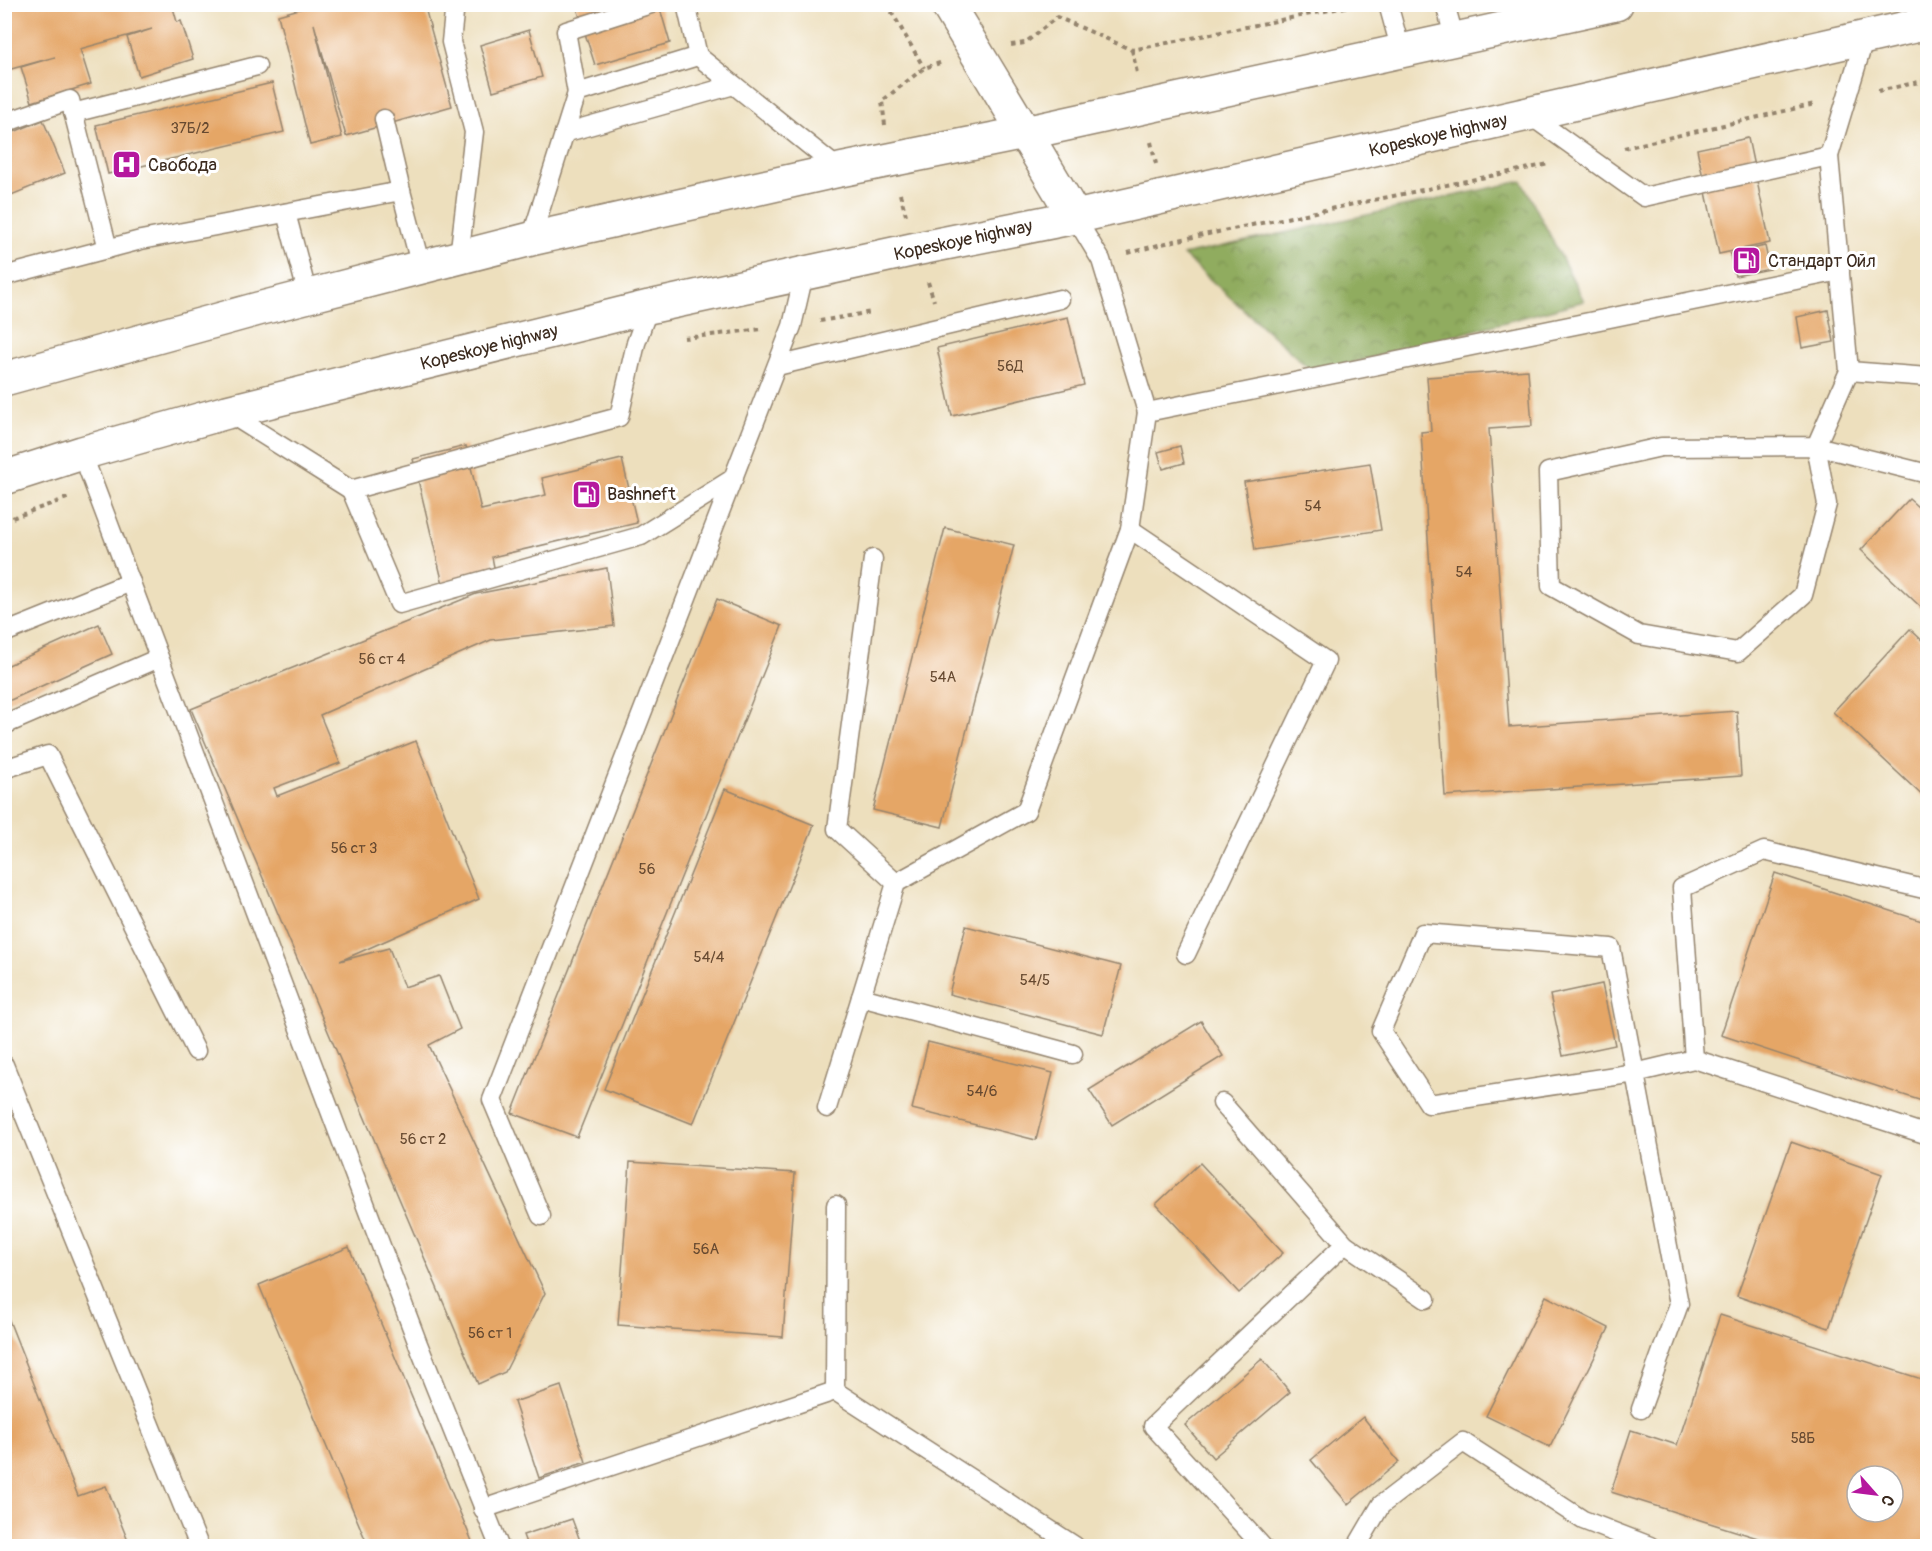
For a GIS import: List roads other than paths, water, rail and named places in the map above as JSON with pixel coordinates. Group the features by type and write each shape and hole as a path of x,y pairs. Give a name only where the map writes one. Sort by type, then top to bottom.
{"main road":[{"path":"4,379 308,296 531,239 840,170 1025,133 1616,4"},
{"path":"952,6 976,51 1076,217"},
{"name":"Kopeskoye highway","path":"4,478 227,411 649,307 1076,217 1928,23"}],"lane":[{"path":"455,4 451,42 474,132 459,257"},
{"path":"531,239 577,93 566,31 651,4"},
{"path":"686,4 698,56 840,170"},
{"path":"1388,4 1401,51"},
{"path":"1445,4 1455,39"},
{"path":"1865,37 1829,156 1849,372 1816,446 1827,504 1803,595 1738,652 1639,635 1551,586 1548,472 1661,447 1816,446 1928,474"},
{"path":"577,93 698,56"},
{"path":"73,113 256,66"},
{"path":"564,133 734,85"},
{"path":"4,123 70,100 108,249"},
{"path":"1528,114 1644,197 1829,156"},
{"path":"384,119 421,267"},
{"path":"4,276 141,240 401,191"},
{"path":"286,213 308,296"},
{"path":"827,1108 896,883 1026,811 1130,529 1147,412 1101,260 1076,217"},
{"path":"1147,412 1840,271"},
{"path":"541,1216 492,1100 777,366 792,326 804,274"},
{"path":"777,366 1060,299"},
{"path":"351,490 619,417 636,343 649,307"},
{"path":"1849,372 1928,376"},
{"path":"227,411 351,490 399,604 641,536 734,478"},
{"path":"82,453 414,1333 499,1546"},
{"path":"1130,529 1326,660 1186,954"},
{"path":"873,559 837,829 896,883"},
{"path":"4,633 131,582"},
{"path":"4,725 159,658"},
{"path":"4,769 48,755 196,1051"},
{"path":"1694,1059 1682,888 1764,851 1928,890"},
{"path":"1641,1409 1679,1304 1635,1073 1611,948 1423,933 1381,1031 1430,1104 1635,1073 1694,1059 1928,1135"},
{"path":"861,997 1073,1054"},
{"path":"4,1065 199,1546"},
{"path":"1222,1103 1345,1245 1426,1299"},
{"path":"835,1391 836,1204"},
{"path":"1262,1546 1153,1426 1345,1245"},
{"path":"483,1509 835,1391"},
{"path":"835,1391 1075,1546"},
{"path":"1357,1546 1382,1505 1463,1442 1583,1520 1650,1546"}],"place":[{"name":"Свобода","path":"127,165"},
{"name":"Стандарт Ойл","path":"1747,261"},
{"name":"Bashneft","path":"586,494"}]}
